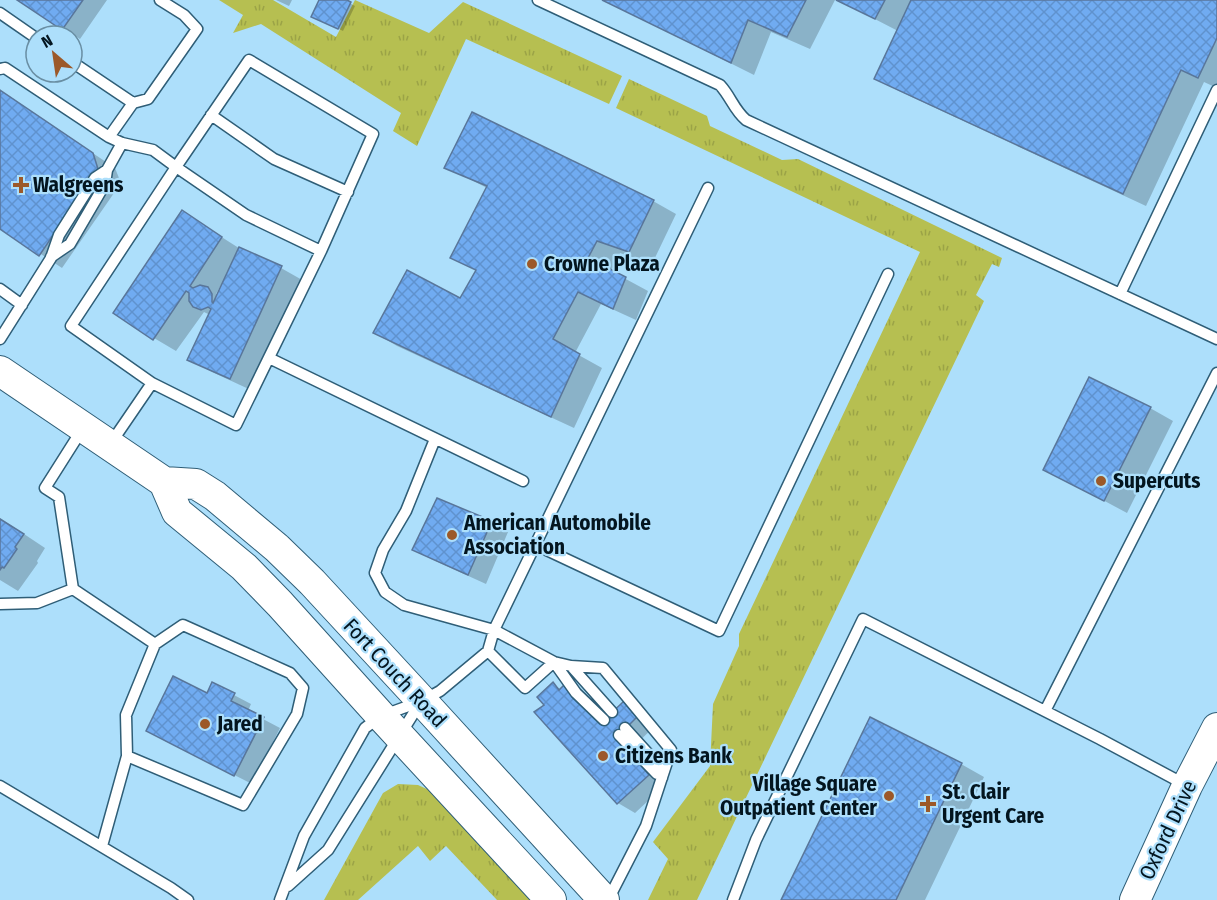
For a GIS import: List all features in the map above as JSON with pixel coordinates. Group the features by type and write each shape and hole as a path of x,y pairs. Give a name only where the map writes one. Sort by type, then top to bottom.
{"street":[{"path":"0,371 164,482"},
{"name":"Fort Couch Road","path":"551,900 258,581 220,546 177,512 164,482 196,484 215,496 312,582 606,900"},
{"name":"Oxford Drive","path":"1135,900 1187,786 1217,728"}],"lane":[{"path":"109,137 133,103 148,99 197,29 184,15 160,0"},
{"path":"538,0 720,86 729,95 736,111 746,120 1217,339"},
{"path":"0,13 24,30"},
{"path":"249,60 373,135 321,251 237,425 152,383 71,326 177,167 249,60"},
{"path":"0,69 4,68 109,137 122,143 153,150 246,215 321,251"},
{"path":"84,70 133,103"},
{"path":"1120,294 1217,90"},
{"path":"211,115 274,159 348,192"},
{"path":"0,339 51,258 59,235 95,178 107,170 122,143"},
{"path":"285,888 328,850 390,725 422,701 440,691 488,651 494,630 708,188"},
{"path":"536,545 719,631 888,274"},
{"path":"0,289 22,306"},
{"path":"269,358 523,481"},
{"path":"1045,711 1217,374"},
{"path":"109,445 152,383"},
{"path":"83,427 45,488 59,497 73,589 155,644"},
{"path":"435,439 406,512 382,550 375,573 385,592 404,605 494,630 554,662 571,666 603,668 671,750 646,826 606,900"},
{"path":"0,604 37,603 73,589"},
{"path":"733,900 756,840 863,619 1187,786"},
{"path":"102,846 127,756 126,715 155,644 183,625 290,673 303,688 297,714 243,805 127,756"},
{"path":"488,651 525,688 554,662"},
{"path":"554,662 576,693 608,716 571,666"},
{"path":"280,900 304,836 365,728 390,725 422,701"},
{"path":"622,732 646,764 662,778"},
{"path":"0,786 188,900"}],"green space":[{"path":"219,0 273,0 336,37 355,0 429,33 463,2 622,76 609,104 466,39 417,146 393,131 401,113 261,24 233,33 243,15"},
{"path":"629,79 707,116 710,126 782,160 798,159 1002,258 999,267 992,264 976,295 984,301 697,900 648,900 668,859 653,842 710,766 713,704 739,646 739,634 920,252 616,108"},
{"path":"398,784 418,785 429,790 533,900 497,900 446,846 430,861 418,846 358,900 324,900 383,793"}],"building":[{"path":"17,0 83,0 66,24 53,24"},
{"path":"319,0 351,2 338,29 311,17"},
{"path":"602,0 806,0 787,37 748,20 731,63"},
{"path":"836,0 885,0 875,19"},
{"path":"911,0 1217,0 1217,38 1198,78 1181,70 1123,194 874,79"},
{"name":"Walgreens","path":"0,90 93,153 98,169 39,256 0,229"},
{"name":"Crowne Plaza","path":"472,112 654,200 629,252 597,241 588,258 626,277 613,309 578,292 553,339 580,354 551,417 373,333 407,270 460,298 476,270 450,258 487,186 444,168"},
{"path":"182,210 222,237 190,286 193,288 200,285 208,287 213,303 239,247 282,266 230,379 187,360 211,309 208,307 201,310 193,307 189,301 189,293 186,291 153,340 113,313"},
{"path":"1089,377 1151,407 1104,501 1043,470"},
{"name":"American Automobile Association","path":"437,498 492,521 468,575 412,550"},
{"path":"0,519 24,534 15,547 17,549 4,568 0,570"},
{"name":"Jared","path":"173,676 207,693 212,682 235,693 231,701 264,717 234,776 146,731"},
{"name":"Citizens Bank","path":"553,682 559,690 565,684 604,720 624,701 637,717 617,737 649,775 617,804 534,712 544,705 537,697"},
{"name":"Village Square Outpatient Center","path":"870,717 962,763 896,900 781,900"}],"place":[{"name":"Walgreens","path":"21,185"},
{"name":"Crowne Plaza","path":"532,264"},
{"name":"Supercuts","path":"1101,481"},
{"name":"American Automobile Association","path":"452,535"},
{"name":"Jared","path":"205,724"},
{"name":"Citizens Bank","path":"603,756"},
{"name":"Village Square Outpatient Center","path":"889,796"},
{"name":"St. Clair Urgent Care","path":"928,804"}]}
